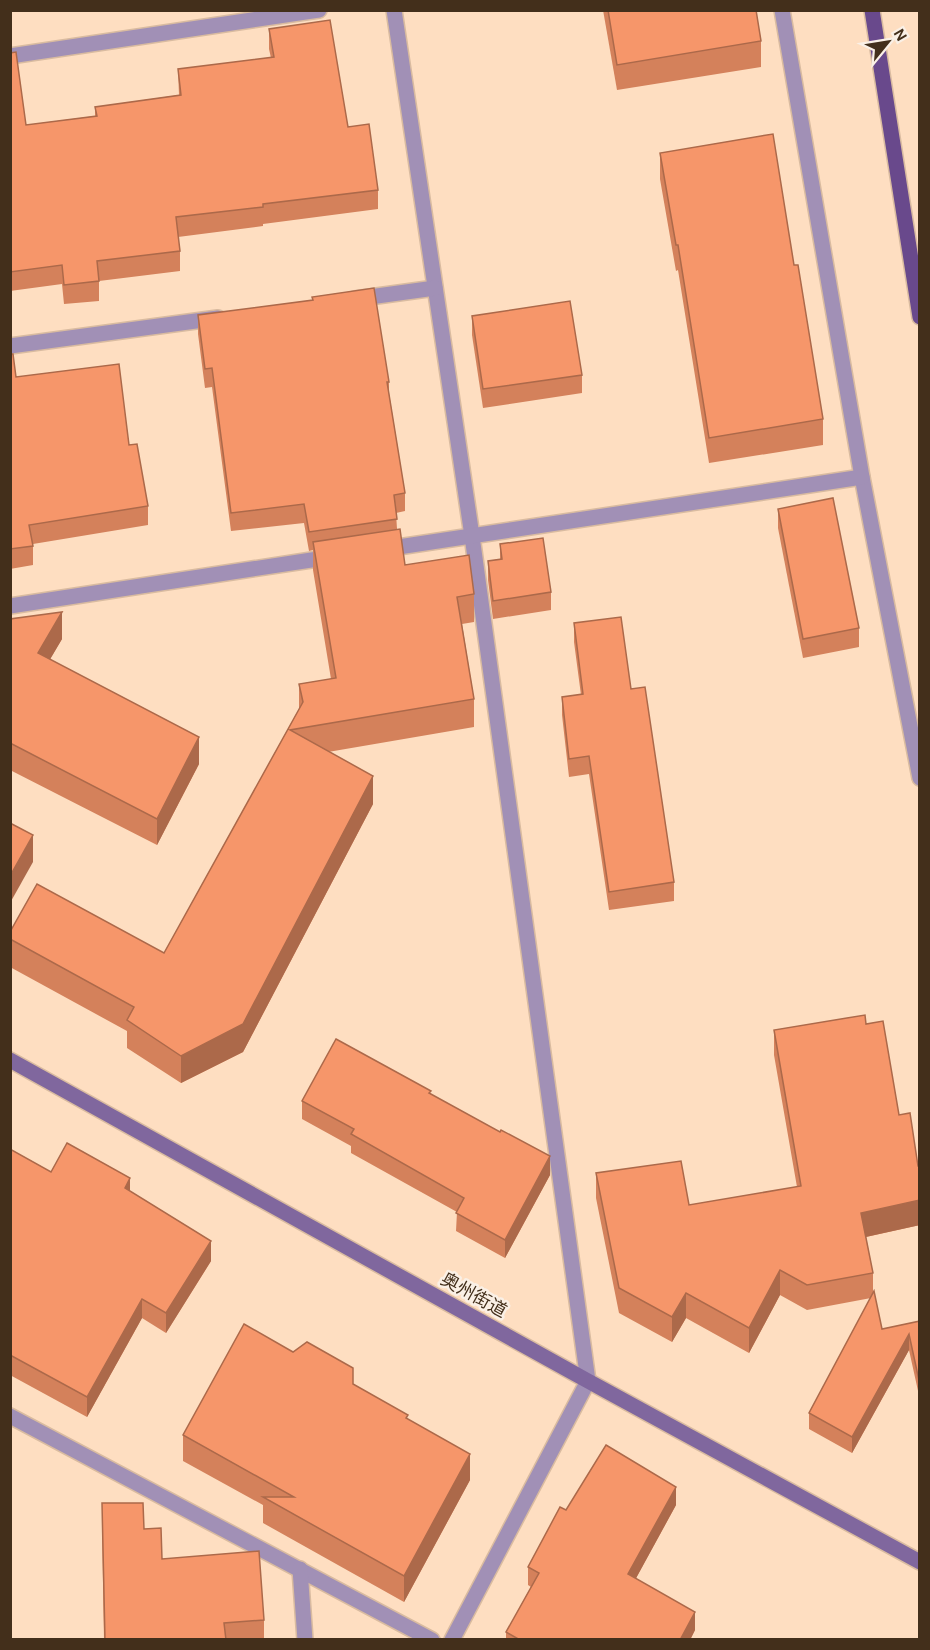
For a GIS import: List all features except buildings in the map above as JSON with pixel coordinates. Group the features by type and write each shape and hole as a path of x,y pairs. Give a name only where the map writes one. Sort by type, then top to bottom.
{"main road":[{"path":"872,10 920,317"}],"street":[{"path":"10,56 319,10"},
{"path":"394,10 472,536 588,1381 452,1640"},
{"path":"782,10 862,477 920,778"},
{"path":"341,301 435,288"},
{"path":"10,346 235,315"},
{"path":"365,552 862,477"},
{"path":"10,606 342,556"},
{"name":"奥州街道","path":"10,1060 588,1381 920,1562"},
{"path":"10,1416 432,1640"},
{"path":"300,1569 305,1640"}]}
